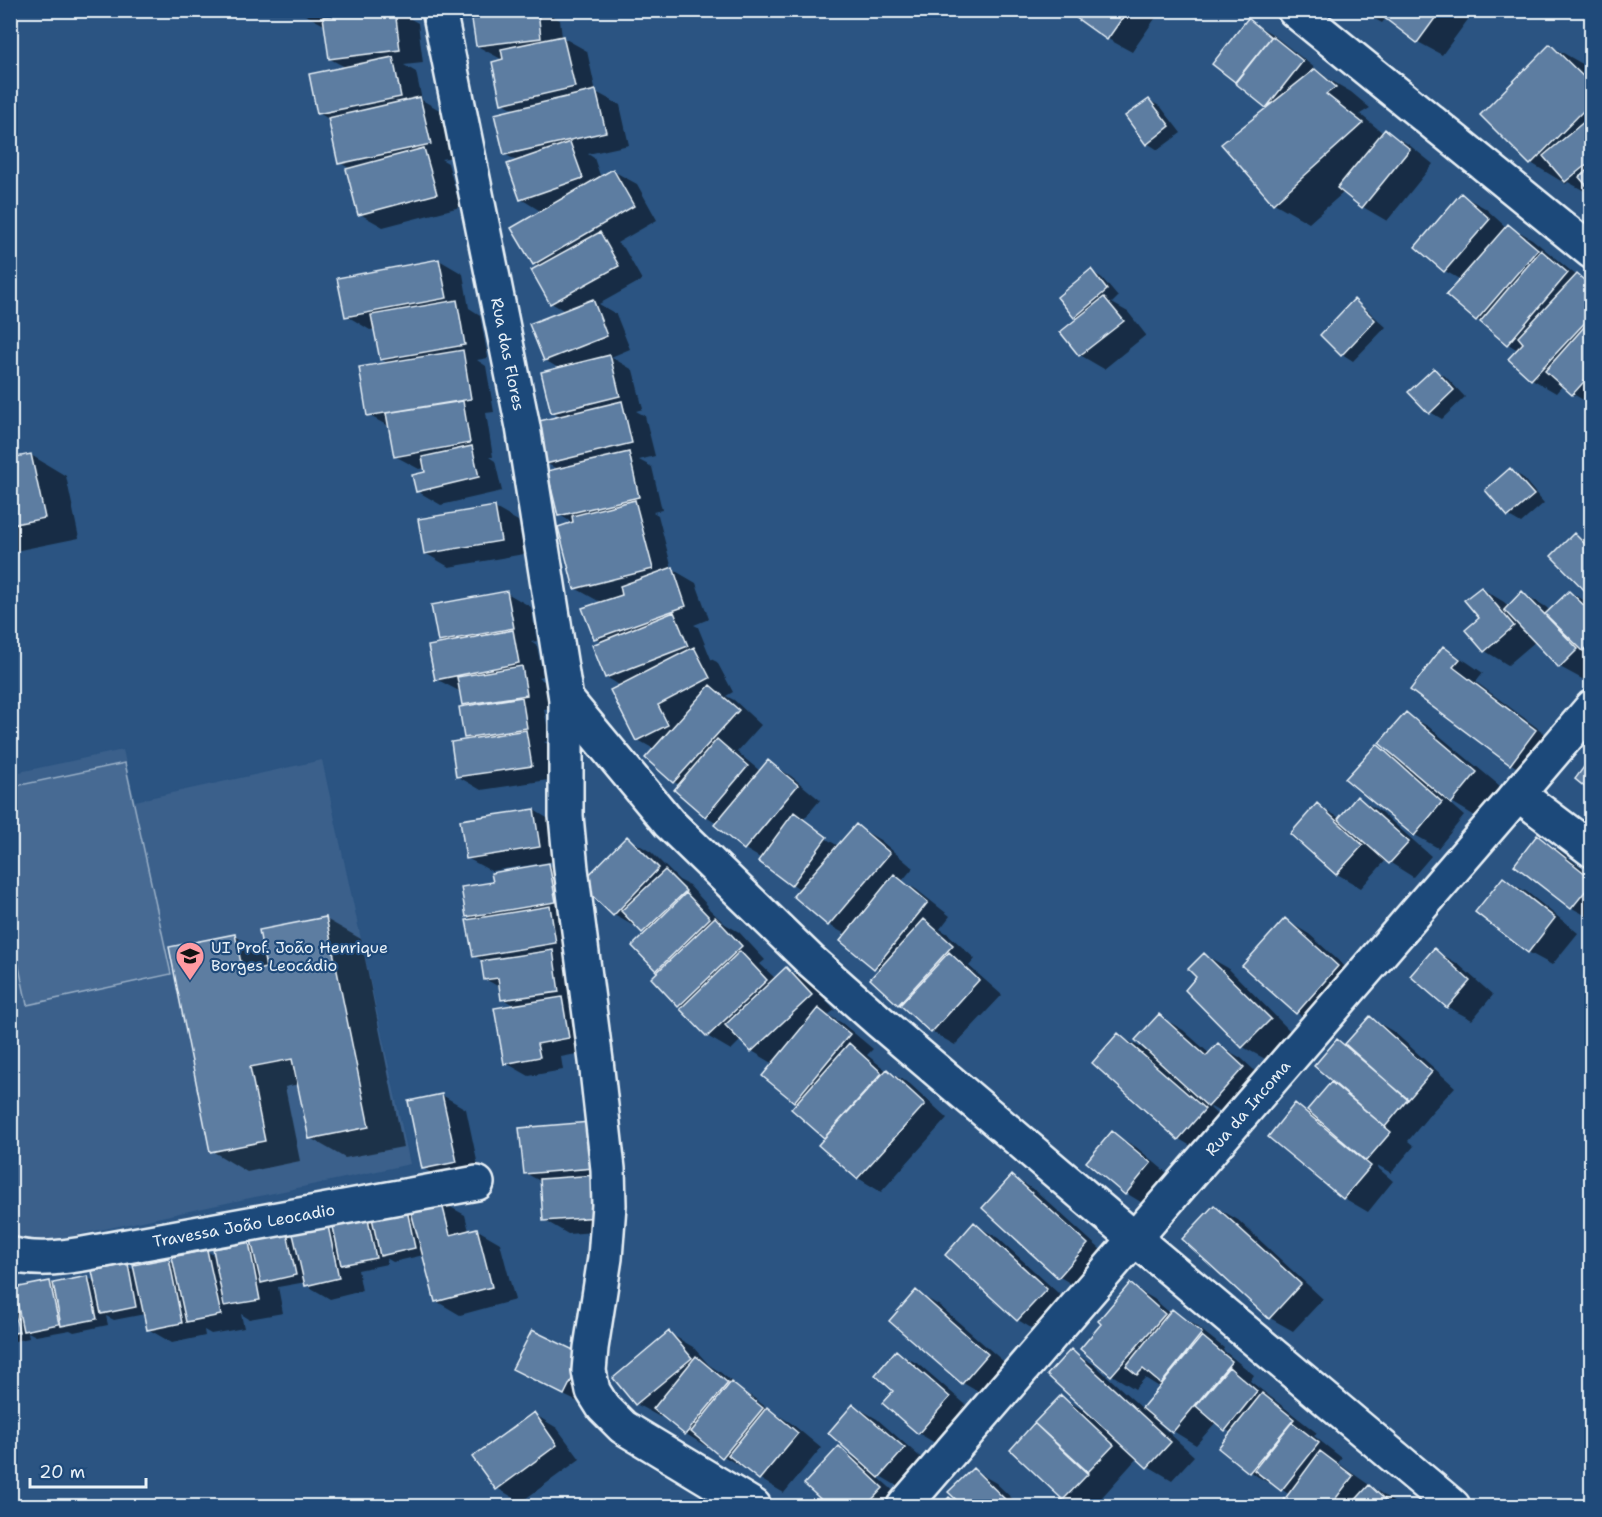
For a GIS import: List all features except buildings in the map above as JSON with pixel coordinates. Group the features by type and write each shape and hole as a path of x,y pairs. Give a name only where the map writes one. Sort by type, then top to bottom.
{"street":[{"name":"Rua das Flores","path":"439,10 523,427 566,699 567,827 608,1169 609,1205 605,1258 589,1371 592,1392 623,1427 754,1506"},
{"path":"1294,10 1592,252"},
{"path":"566,699 669,823 802,952 880,1022 1452,1506"},
{"name":"Rua da Incoma","path":"904,1506 1592,707"},
{"path":"1518,794 1592,850"},
{"name":"Travessa João Leocadio","path":"10,1254 24,1258 83,1254 477,1183"}],"shaded area":[{"name":"UI Prof. João Henrique Borges Leocádio","path":"123,750 135,801 322,760 410,1164 11,1249 10,774"},
{"path":"125,763 171,974 27,1005 11,929 11,787"}],"place":[{"name":"UI Prof. João Henrique Borges Leocádio","path":"190,982"}]}
